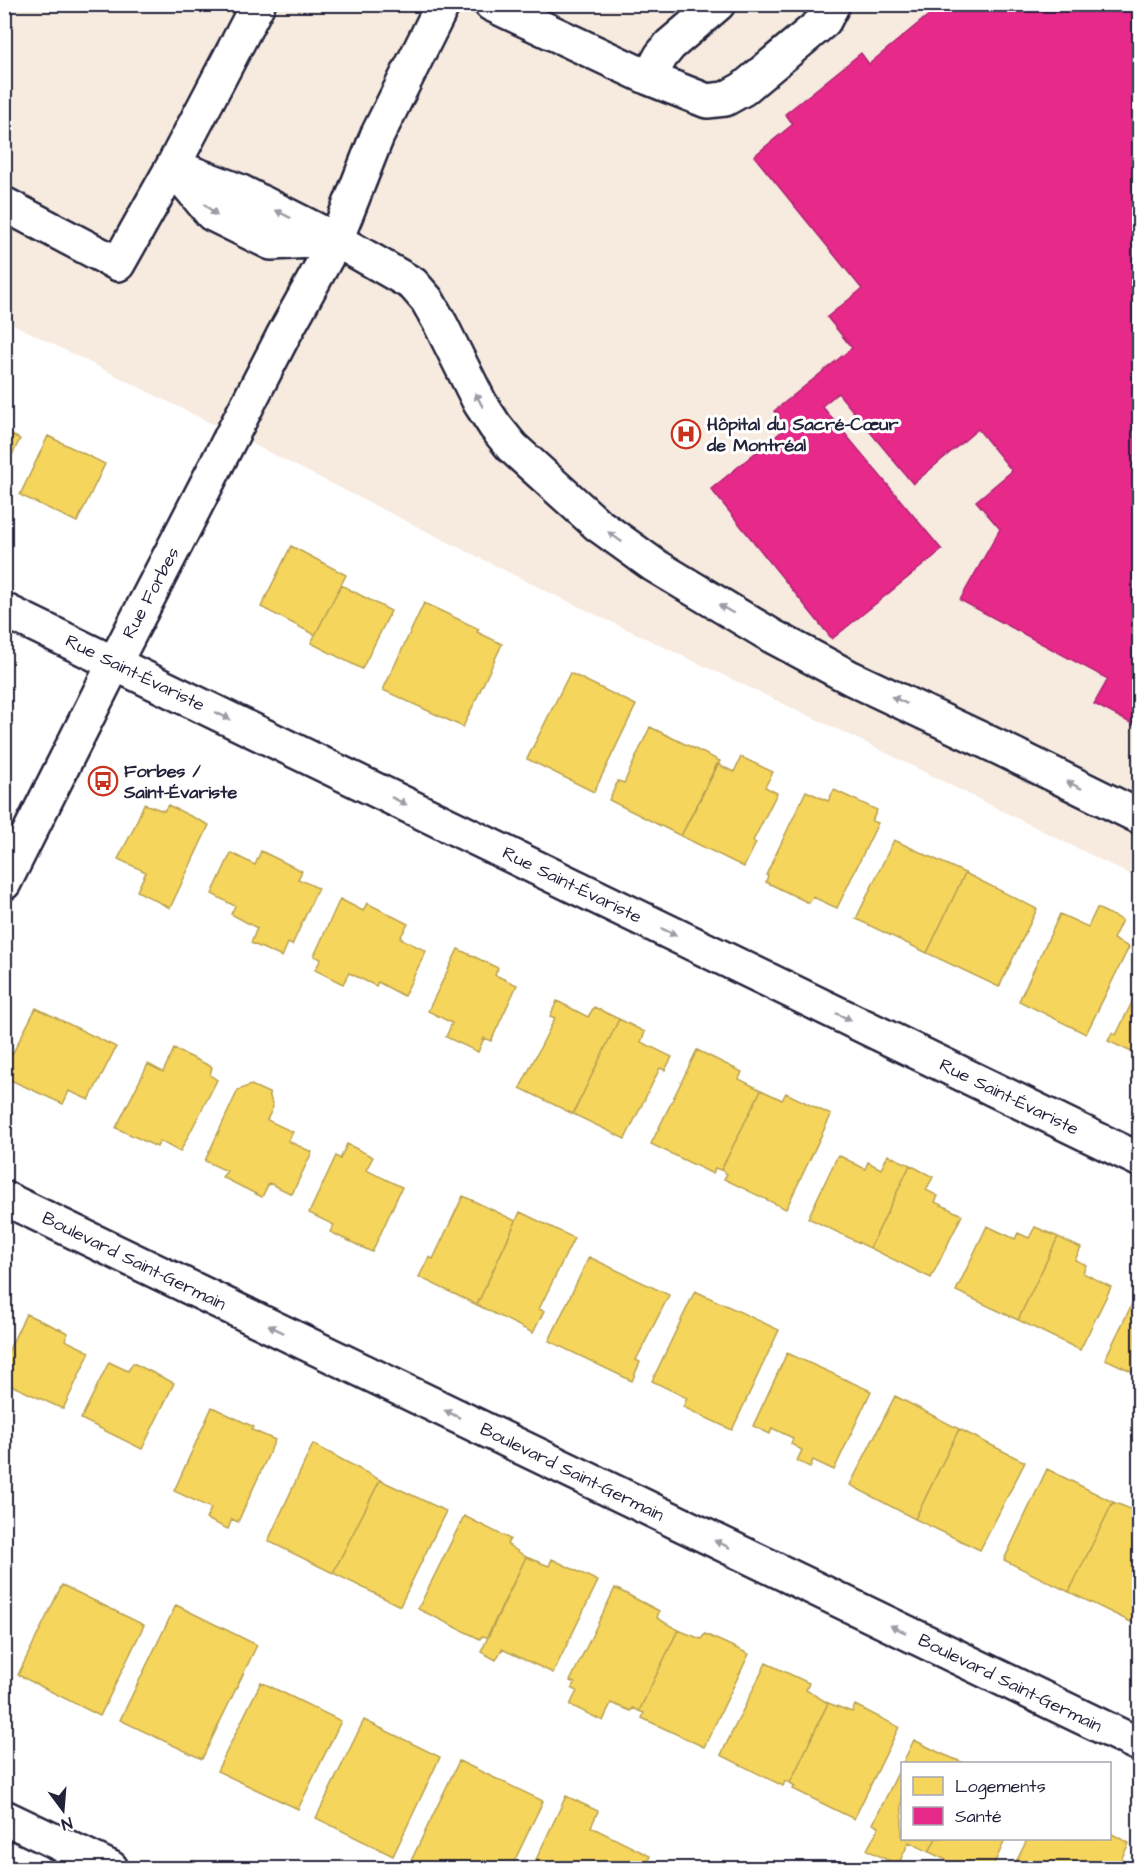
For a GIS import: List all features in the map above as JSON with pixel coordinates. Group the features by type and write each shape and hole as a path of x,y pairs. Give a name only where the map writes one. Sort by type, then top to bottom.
{"street":[{"path":"4,204 118,264 173,166 258,4"},
{"name":"Rue Forbes","path":"4,883 283,336 336,240 377,136 442,4"},
{"path":"491,4 649,78 707,101 725,99 743,89 824,21 833,4"},
{"path":"649,78 670,45 718,4"},
{"path":"173,166 212,214 271,243 336,240 413,284 427,300 440,323 480,404 512,447 589,517 629,548 717,604 851,678 1002,749 1135,805"},
{"name":"Rue Saint-Évariste","path":"4,610 1140,1160"},
{"name":"Boulevard Saint-Germain","path":"4,1198 1140,1745"},
{"path":"4,1817 111,1869"}],"shaded area":[{"name":"Hôpital du Sacré-Cœur de Montréal","path":"4,5 1139,5 1139,879 866,743 542,589 5,320"}],"building: Logements":[{"path":"4,431 20,439 4,471"},
{"path":"48,436 105,464 77,522 20,495"},
{"path":"291,546 346,575 315,635 261,607"},
{"path":"341,585 391,611 362,669 311,643"},
{"path":"424,603 479,629 477,632 502,644 463,727 383,690"},
{"path":"570,673 636,705 594,792 527,759"},
{"path":"650,727 720,761 681,836 609,800 618,781 624,783"},
{"path":"741,757 773,772 765,787 777,793 753,841 756,843 744,867 681,836 717,764 734,772"},
{"path":"834,790 877,810 872,821 878,823 837,908 813,897 809,903 766,882 768,875 766,875 806,791 828,801"},
{"path":"144,804 164,811 168,805 209,825 170,908 137,891 146,872 118,859"},
{"path":"894,840 965,873 927,953 856,919"},
{"path":"261,851 302,871 298,879 318,888 292,945 288,943 282,957 251,943 257,928 231,914 235,906 212,894 231,853 255,865"},
{"path":"965,873 1037,909 999,987 927,953"},
{"path":"340,899 363,911 367,903 408,924 400,938 426,951 404,996 378,982 376,986 349,973 343,984 315,970 321,959 314,956"},
{"path":"1097,908 1122,920 1113,939 1129,947 1086,1034 1019,1001 1060,914 1088,927"},
{"path":"458,949 498,968 495,975 517,985 491,1041 484,1038 478,1052 446,1037 452,1023 428,1011"},
{"path":"1140,986 1140,1056 1108,1041 1112,1033 1116,1035"},
{"path":"557,1001 588,1017 594,1007 619,1019 573,1114 520,1088 555,1018 550,1016"},
{"path":"36,1008 116,1047 89,1100 69,1091 63,1104 4,1077 4,1070"},
{"path":"619,1019 645,1032 641,1042 672,1057 665,1070 660,1068 625,1139 573,1114"},
{"path":"174,1049 212,1067 210,1075 217,1080 180,1152 160,1141 157,1147 116,1128 148,1064 163,1072"},
{"path":"697,1050 742,1072 739,1079 761,1090 721,1170 715,1168 713,1174 651,1144"},
{"path":"251,1085 269,1093 273,1107 267,1120 293,1132 288,1141 312,1152 292,1194 269,1183 262,1197 222,1177 227,1171 205,1161 238,1090"},
{"path":"761,1090 782,1100 786,1093 831,1115 786,1209 724,1179 727,1174 721,1170"},
{"path":"347,1144 373,1157 366,1170 402,1187 372,1252 330,1232 334,1225 309,1213 336,1156 340,1159"},
{"path":"838,1155 865,1169 868,1162 881,1169 888,1155 910,1165 870,1248 808,1218"},
{"path":"910,1165 933,1177 926,1190 938,1196 935,1202 962,1215 931,1278 870,1248"},
{"path":"463,1196 516,1221 477,1305 419,1277 429,1257 433,1259"},
{"path":"520,1212 574,1238 539,1309 544,1311 533,1333 477,1305"},
{"path":"987,1226 1015,1239 1018,1233 1029,1238 1035,1227 1058,1237 1018,1320 956,1291"},
{"path":"1058,1237 1081,1248 1075,1260 1086,1265 1083,1273 1111,1287 1080,1350 1018,1320"},
{"path":"589,1257 669,1295 636,1360 640,1362 632,1381 549,1341"},
{"path":"1140,1288 1140,1375 1105,1359"},
{"path":"695,1291 779,1330 732,1430 683,1407 687,1398 652,1381"},
{"path":"26,1314 68,1333 65,1340 90,1352 63,1409 4,1382 4,1360"},
{"path":"787,1353 871,1391 834,1470 813,1460 810,1467 797,1461 802,1450 791,1444 793,1438 772,1428 770,1434 753,1426"},
{"path":"109,1362 128,1371 133,1363 174,1383 142,1449 81,1419"},
{"path":"895,1396 959,1429 915,1519 850,1485"},
{"path":"212,1407 254,1427 252,1430 275,1440 238,1522 232,1519 228,1529 206,1519 211,1508 174,1491"},
{"path":"959,1429 1025,1462 980,1550 915,1519"},
{"path":"313,1444 380,1480 333,1573 268,1541"},
{"path":"1047,1469 1113,1502 1069,1592 1004,1560"},
{"path":"380,1480 446,1511 400,1606 333,1573"},
{"path":"1139,1500 1140,1615 1135,1624 1069,1592 1113,1502 1133,1510"},
{"path":"464,1516 510,1539 507,1544 526,1557 487,1637 482,1636 480,1639 418,1609"},
{"path":"526,1557 549,1566 552,1559 598,1581 553,1673 502,1649 496,1660 481,1652"},
{"path":"62,1585 144,1625 100,1716 18,1675"},
{"path":"615,1588 659,1611 657,1618 678,1630 639,1711 633,1708 631,1711 611,1703 603,1721 570,1705 577,1691 572,1688 575,1683 570,1681"},
{"path":"176,1605 257,1645 202,1759 120,1720"},
{"path":"678,1630 701,1639 705,1634 749,1654 704,1747 642,1718 644,1713 639,1711"},
{"path":"766,1663 809,1683 806,1690 828,1703 790,1783 785,1781 783,1786 721,1755"},
{"path":"261,1682 341,1721 298,1809 217,1771"},
{"path":"828,1703 852,1712 855,1705 899,1727 854,1819 793,1789 795,1786 790,1783"},
{"path":"364,1720 440,1757 393,1856 316,1818"},
{"path":"914,1740 961,1762 903,1762"},
{"path":"459,1761 543,1801 511,1868 421,1868 410,1863"},
{"path":"901,1767 901,1840 935,1840 929,1852 909,1842 898,1865 867,1850 879,1827 873,1824"},
{"path":"566,1796 598,1811 591,1827 650,1856 645,1868 532,1868"},
{"path":"1111,1834 1129,1843 1117,1868 1013,1868 1027,1840 1111,1840"},
{"path":"935,1840 1005,1840 992,1868 963,1868 929,1852"}],"building: Santé":[{"path":"942,4 1140,4 1140,728 1094,704 1108,679 960,600 1000,529 976,501 1012,471 978,429 913,484 838,393 822,406 942,550 832,639 711,489 787,427 774,411 852,348 827,317 862,289 754,156 793,124 785,114 861,53 869,64"}],"place":[{"name":"Hôpital du Sacré-Cœur de Montréal","path":"686,434"},
{"name":"Forbes / Saint-Évariste","path":"103,781"}]}
